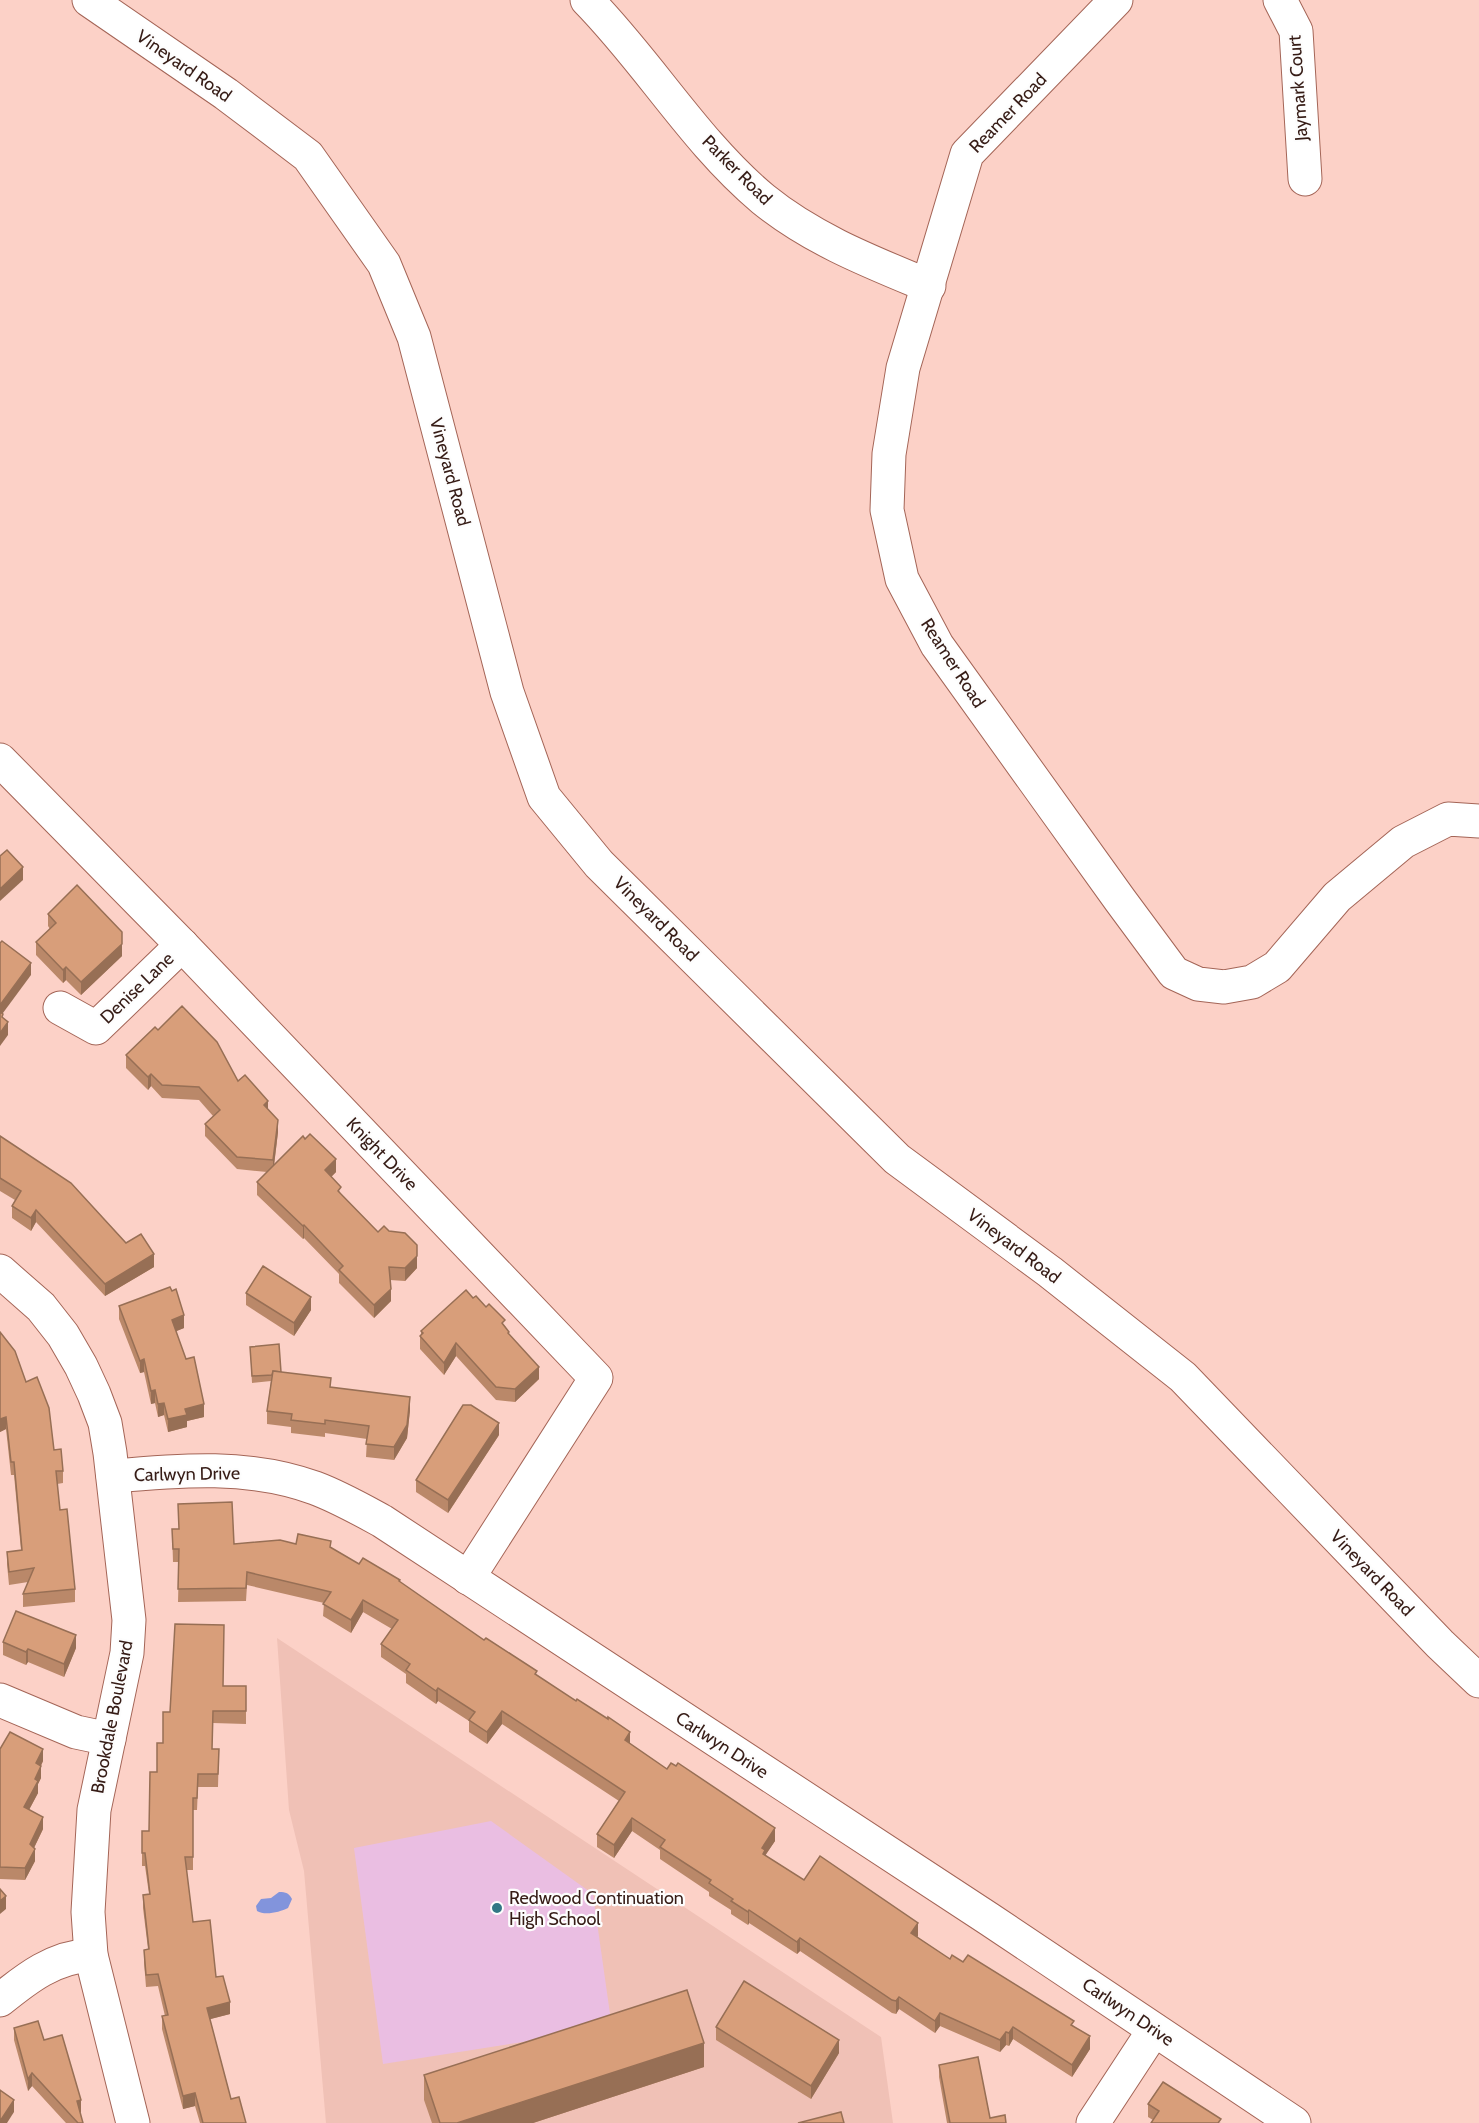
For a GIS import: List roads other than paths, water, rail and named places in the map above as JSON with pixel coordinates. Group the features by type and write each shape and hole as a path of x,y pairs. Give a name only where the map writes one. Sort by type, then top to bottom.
{"street":[{"name":"Vineyard Road","path":"88,0 226,94 309,156 384,264 414,337 507,692 544,797 599,864 897,1159 1050,1272 1183,1377 1479,1682"},
{"name":"Parker Road","path":"587,0 724,161 764,199 786,216 832,244 929,286"},
{"name":"Reamer Road","path":"1116,0 968,154 903,368 889,454 887,510 902,579 937,645 1174,973 1198,984 1224,987 1252,982 1277,967 1337,897 1403,842 1448,819 1479,821"},
{"name":"Jaymark Court","path":"1280,0 1296,31 1305,179"},
{"name":"Knight Drive","path":"0,760 182,945 596,1378 468,1578"},
{"name":"Denise Lane","path":"60,1008 96,1028 182,945"},
{"name":"Brookdale Boulevard","path":"0,1271 41,1307 63,1335 81,1366 105,1423 129,1620 127,1653 99,1783 91,1837 88,1912 91,1955 133,2123"},
{"name":"Carlwyn Drive","path":"113,1476 194,1470 236,1471 314,1488 347,1502 382,1521 989,1919 1294,2123"},
{"path":"0,1700 76,1732 109,1739"},
{"path":"0,2000 40,1969 77,1955 91,1955"},
{"path":"1093,2123 1154,2030"}],"water":[{"path":"279,1892 287,1893 291,1897 288,1908 268,1913 257,1911 256,1906 261,1899 271,1898"}],"place":[{"name":"Redwood Continuation High School","path":"497,1908"}]}
